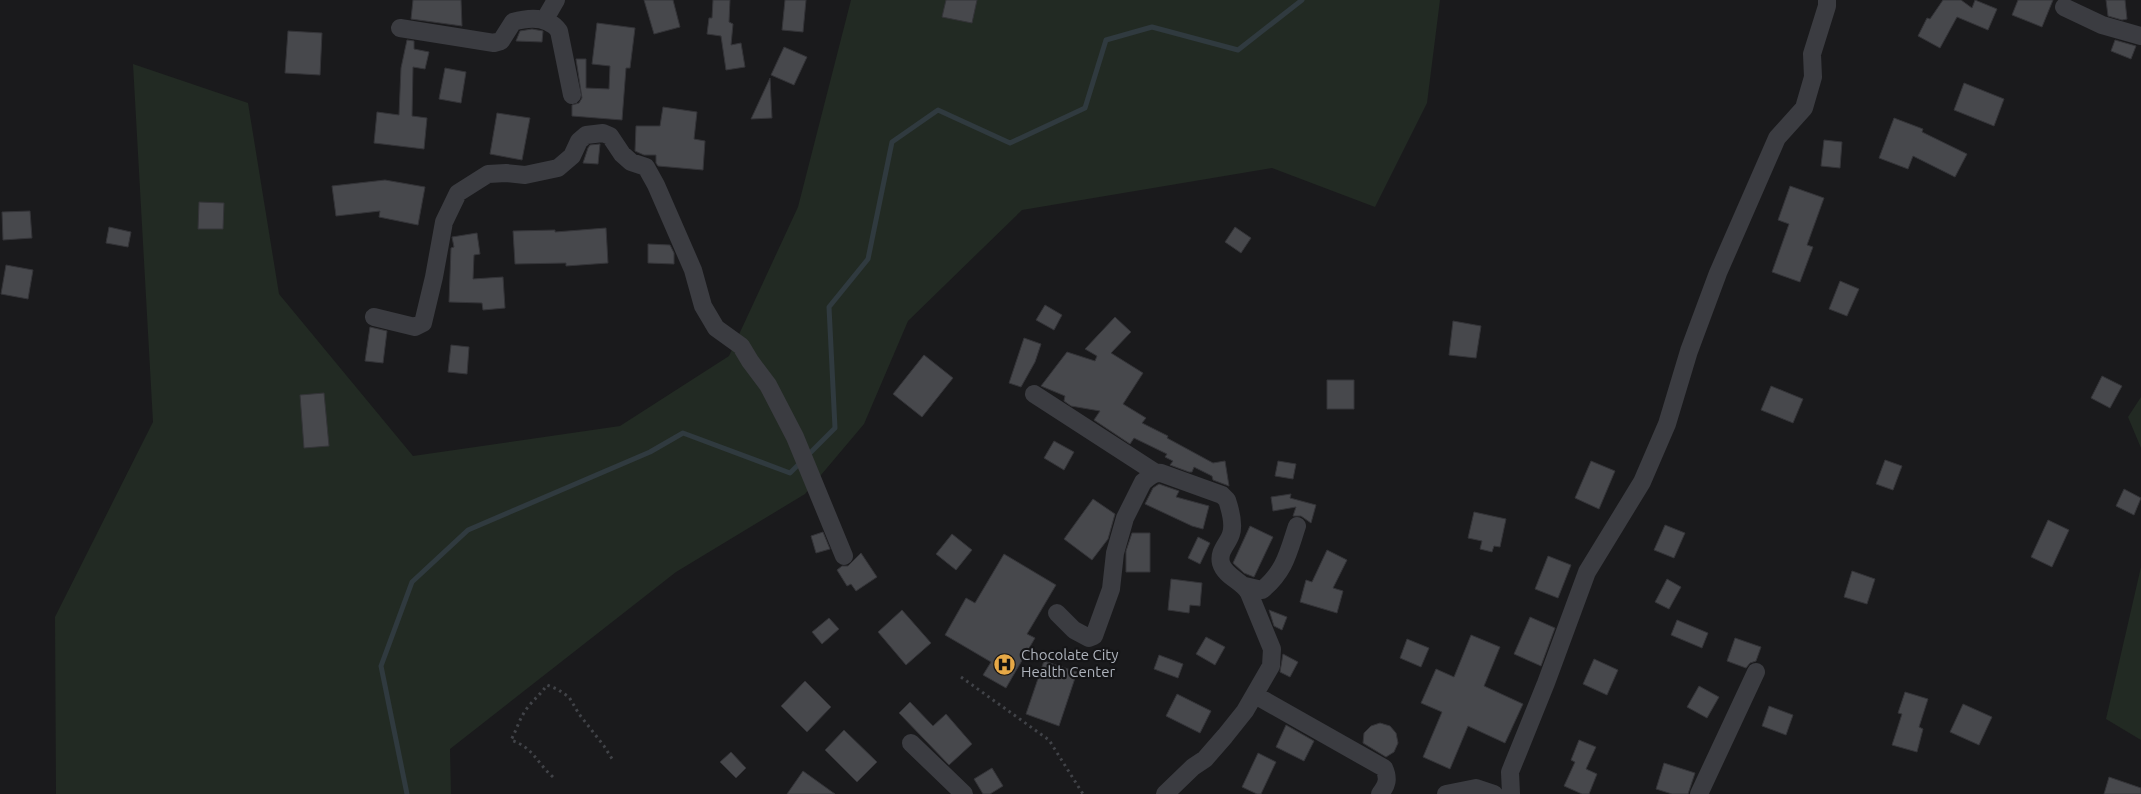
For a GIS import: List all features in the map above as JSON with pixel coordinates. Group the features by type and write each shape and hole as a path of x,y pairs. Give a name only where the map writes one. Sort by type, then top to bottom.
{"street":[{"path":"545,19 556,0"},
{"path":"1511,794 1510,772 1588,572 1642,482 1667,424 1689,351 1718,274 1777,138 1804,108 1813,76 1812,54 1828,6 1827,0"},
{"path":"2064,7 2102,25 2141,36"},
{"path":"400,28 494,43 501,41 513,22 522,19 545,19 553,23 559,31 572,95"},
{"path":"374,317 415,327 423,323 444,222 458,193 488,174 506,172 525,175 558,168 572,156 579,141 586,135 603,133 610,136 622,154 632,162 646,167 656,185 692,270 703,306 716,328 741,346 768,385 794,437 844,556"},
{"path":"1034,394 1156,473 1222,496 1227,500 1232,533 1222,550 1221,561 1226,572 1245,586 1262,590 1276,578 1286,560 1297,526"},
{"path":"1056,613 1081,635 1089,638 1094,636 1111,589 1115,553 1125,518 1143,482 1156,473"},
{"path":"1166,794 1192,767 1205,759 1225,736 1255,695 1271,666 1272,649 1245,586"},
{"path":"1699,794 1756,672"},
{"path":"1255,695 1384,768 1388,777 1387,785 1380,794"},
{"path":"911,743 964,794"},
{"path":"1446,794 1476,788 1494,794"}],"path":[{"path":"961,677 1048,740 1083,794"},
{"path":"554,777 525,745 511,740 526,709 547,685 569,697 614,762"}],"shaded area":[{"path":"851,0 1440,0 1427,103 1375,207 1272,168 1022,210 908,321 864,424 805,494 676,572 450,749 451,794 56,794 55,617 153,422 133,64 248,103 279,294 413,456 620,426 729,356 798,207"},
{"path":"2141,397 2141,448 2128,417"},
{"path":"2141,567 2141,740 2106,719"}],"building":[{"path":"413,0 461,0 462,26 411,19"},
{"path":"644,0 673,0 680,27 654,34"},
{"path":"713,0 730,0 729,22 733,24 731,45 741,43 745,67 726,70 721,36 707,34 709,18 712,18"},
{"path":"785,0 806,0 803,32 782,30"},
{"path":"946,0 977,0 972,23 942,17"},
{"path":"1943,0 1961,0 1972,8 1975,0 1997,9 1988,30 1957,17 1940,48 1918,36 1927,18 1930,19"},
{"path":"2018,0 2053,0 2042,27 2012,15"},
{"path":"2106,0 2125,0 2127,19 2122,20 2108,16"},
{"path":"597,23 635,28 630,68 626,68 622,120 572,116 572,105 579,103 582,98 576,59 586,59 586,88 609,89 610,66 592,64"},
{"path":"532,29 543,31 542,42 516,41 520,31"},
{"path":"288,31 322,33 320,75 285,73"},
{"path":"407,40 414,41 414,49 429,52 425,69 413,67 412,116 427,118 424,149 374,143 377,112 399,115 401,68"},
{"path":"2115,40 2136,46 2131,59 2111,51"},
{"path":"784,47 807,57 794,85 771,75"},
{"path":"445,68 466,72 461,103 439,99"},
{"path":"770,78 772,118 751,119"},
{"path":"1964,83 2004,99 1994,126 1954,110"},
{"path":"663,107 697,112 694,139 705,141 703,170 658,166 656,155 644,155 635,151 636,126 660,126"},
{"path":"497,113 530,118 522,160 490,154"},
{"path":"1894,118 1923,129 1922,132 1967,154 1955,177 1913,156 1908,169 1879,158"},
{"path":"1824,140 1842,142 1840,168 1821,166"},
{"path":"600,144 598,164 583,163 590,145"},
{"path":"385,180 425,187 418,225 379,217 380,211 336,216 332,186"},
{"path":"1790,186 1824,198 1807,245 1813,247 1800,282 1772,272 1789,224 1778,220"},
{"path":"199,202 224,203 223,229 198,229"},
{"path":"30,211 32,238 3,240 2,212"},
{"path":"109,227 131,232 128,247 106,243"},
{"path":"1235,227 1251,238 1241,253 1225,242"},
{"path":"606,228 608,263 566,266 566,263 515,264 513,231 555,230 555,232"},
{"path":"477,233 480,254 474,255 473,279 503,277 505,308 483,310 482,303 449,302 451,248 454,247 452,237"},
{"path":"648,244 670,245 674,253 674,264 648,263"},
{"path":"6,265 33,270 28,299 1,294"},
{"path":"1840,281 1859,289 1847,316 1829,309"},
{"path":"1045,305 1062,315 1054,330 1036,320"},
{"path":"1115,317 1131,332 1111,353 1143,373 1123,404 1146,418 1142,423 1168,436 1167,438 1213,463 1225,461 1229,486 1213,480 1212,476 1194,467 1192,472 1189,472 1170,465 1173,461 1165,457 1167,454 1134,438 1130,444 1094,420 1100,411 1071,406 1064,401 1065,396 1041,386 1067,352 1095,361 1097,356 1085,349"},
{"path":"1453,321 1481,326 1476,358 1449,355"},
{"path":"370,327 387,331 383,363 365,361"},
{"path":"1024,338 1041,344 1035,362 1021,387 1009,383"},
{"path":"451,345 469,347 467,374 448,372"},
{"path":"924,355 953,378 922,417 893,394"},
{"path":"2102,376 2122,386 2110,408 2091,398"},
{"path":"1327,380 1354,380 1354,409 1327,409"},
{"path":"1771,386 1803,399 1793,423 1761,410"},
{"path":"324,393 329,446 304,448 300,395"},
{"path":"1054,441 1074,452 1064,470 1044,458"},
{"path":"1885,460 1902,466 1893,490 1876,484"},
{"path":"1278,461 1296,464 1293,479 1275,476"},
{"path":"1591,461 1615,471 1599,509 1575,498"},
{"path":"1159,484 1179,491 1176,497 1209,506 1203,529 1192,526 1145,504 1153,488"},
{"path":"2124,489 2141,498 2134,515 2116,506"},
{"path":"1291,494 1290,498 1316,505 1311,523 1301,516 1293,516 1296,507 1273,511 1271,497"},
{"path":"1093,499 1115,514 1108,539 1092,560 1064,539"},
{"path":"1474,512 1506,519 1500,547 1494,546 1492,552 1480,549 1482,541 1468,538"},
{"path":"2048,520 2069,530 2052,567 2031,557"},
{"path":"1665,525 1685,533 1674,558 1654,550"},
{"path":"1250,526 1273,537 1254,577 1244,573 1233,563"},
{"path":"823,532 830,549 816,553 811,536"},
{"path":"1132,533 1150,533 1150,572 1126,572 1126,551"},
{"path":"952,534 972,550 956,570 936,554"},
{"path":"1198,537 1210,543 1200,564 1188,558"},
{"path":"1327,550 1347,560 1333,588 1343,591 1337,613 1300,602 1306,580 1312,582"},
{"path":"861,553 877,577 856,591 851,584 847,586 837,570 842,566 848,566"},
{"path":"1004,554 1056,585 1027,634 1035,638 1006,688 983,675 991,662 945,635 966,598 975,603"},
{"path":"1548,556 1571,565 1558,598 1535,589"},
{"path":"1852,571 1875,579 1867,604 1844,597"},
{"path":"1171,579 1202,583 1200,606 1190,605 1189,613 1168,610"},
{"path":"1667,579 1681,587 1669,609 1655,602"},
{"path":"902,610 931,643 906,665 878,632"},
{"path":"1269,610 1287,617 1282,630 1274,626"},
{"path":"1530,617 1555,628 1541,666 1514,654"},
{"path":"829,618 839,629 822,644 812,632"},
{"path":"1677,620 1708,633 1702,648 1671,635"},
{"path":"1471,635 1500,647 1484,686 1523,704 1505,743 1468,726 1450,769 1423,757 1442,712 1421,703 1436,669 1454,677"},
{"path":"1206,637 1225,647 1215,665 1196,654"},
{"path":"1735,638 1761,647 1756,661 1750,663 1746,668 1727,661"},
{"path":"1407,639 1429,648 1421,667 1400,658"},
{"path":"1283,654 1298,662 1290,677 1280,672"},
{"path":"1159,655 1183,664 1178,678 1154,669"},
{"path":"1594,659 1618,670 1607,695 1583,684"},
{"path":"1044,661 1077,672 1059,726 1026,714"},
{"path":"805,681 831,707 807,732 781,706"},
{"path":"1699,686 1719,697 1707,718 1687,707"},
{"path":"1905,692 1928,699 1919,727 1923,729 1917,752 1892,745 1902,714 1898,713"},
{"path":"1177,694 1211,711 1200,733 1166,716"},
{"path":"910,702 933,726 946,714 972,744 949,765 899,713"},
{"path":"1963,704 1992,717 1979,745 1950,732"},
{"path":"1769,706 1793,715 1786,735 1762,726"},
{"path":"1380,723 1390,726 1396,733 1398,743 1394,752 1386,757 1363,743 1364,733 1371,726"},
{"path":"1286,725 1314,741 1304,761 1276,747"},
{"path":"844,730 877,762 857,782 825,750"},
{"path":"1579,740 1596,747 1586,769 1597,774 1589,794 1582,794 1564,786 1575,762 1571,760"},
{"path":"731,752 746,768 736,778 720,762"},
{"path":"1258,753 1276,762 1261,794 1242,787"},
{"path":"1664,763 1695,773 1688,794 1672,794 1656,789"},
{"path":"992,768 1003,786 990,794 983,794 974,779"},
{"path":"803,771 835,794 787,794"},
{"path":"2109,777 2141,788 2141,794 2104,794"}],"waterway":[{"path":"407,794 381,666 412,582 468,530 650,452 683,433 790,473 835,428 829,307 868,259 892,142 938,110 1010,143 1085,108 1106,40 1152,27 1238,50 1302,0"}],"place":[{"name":"Chocolate City Health Center","path":"1005,664"}]}
